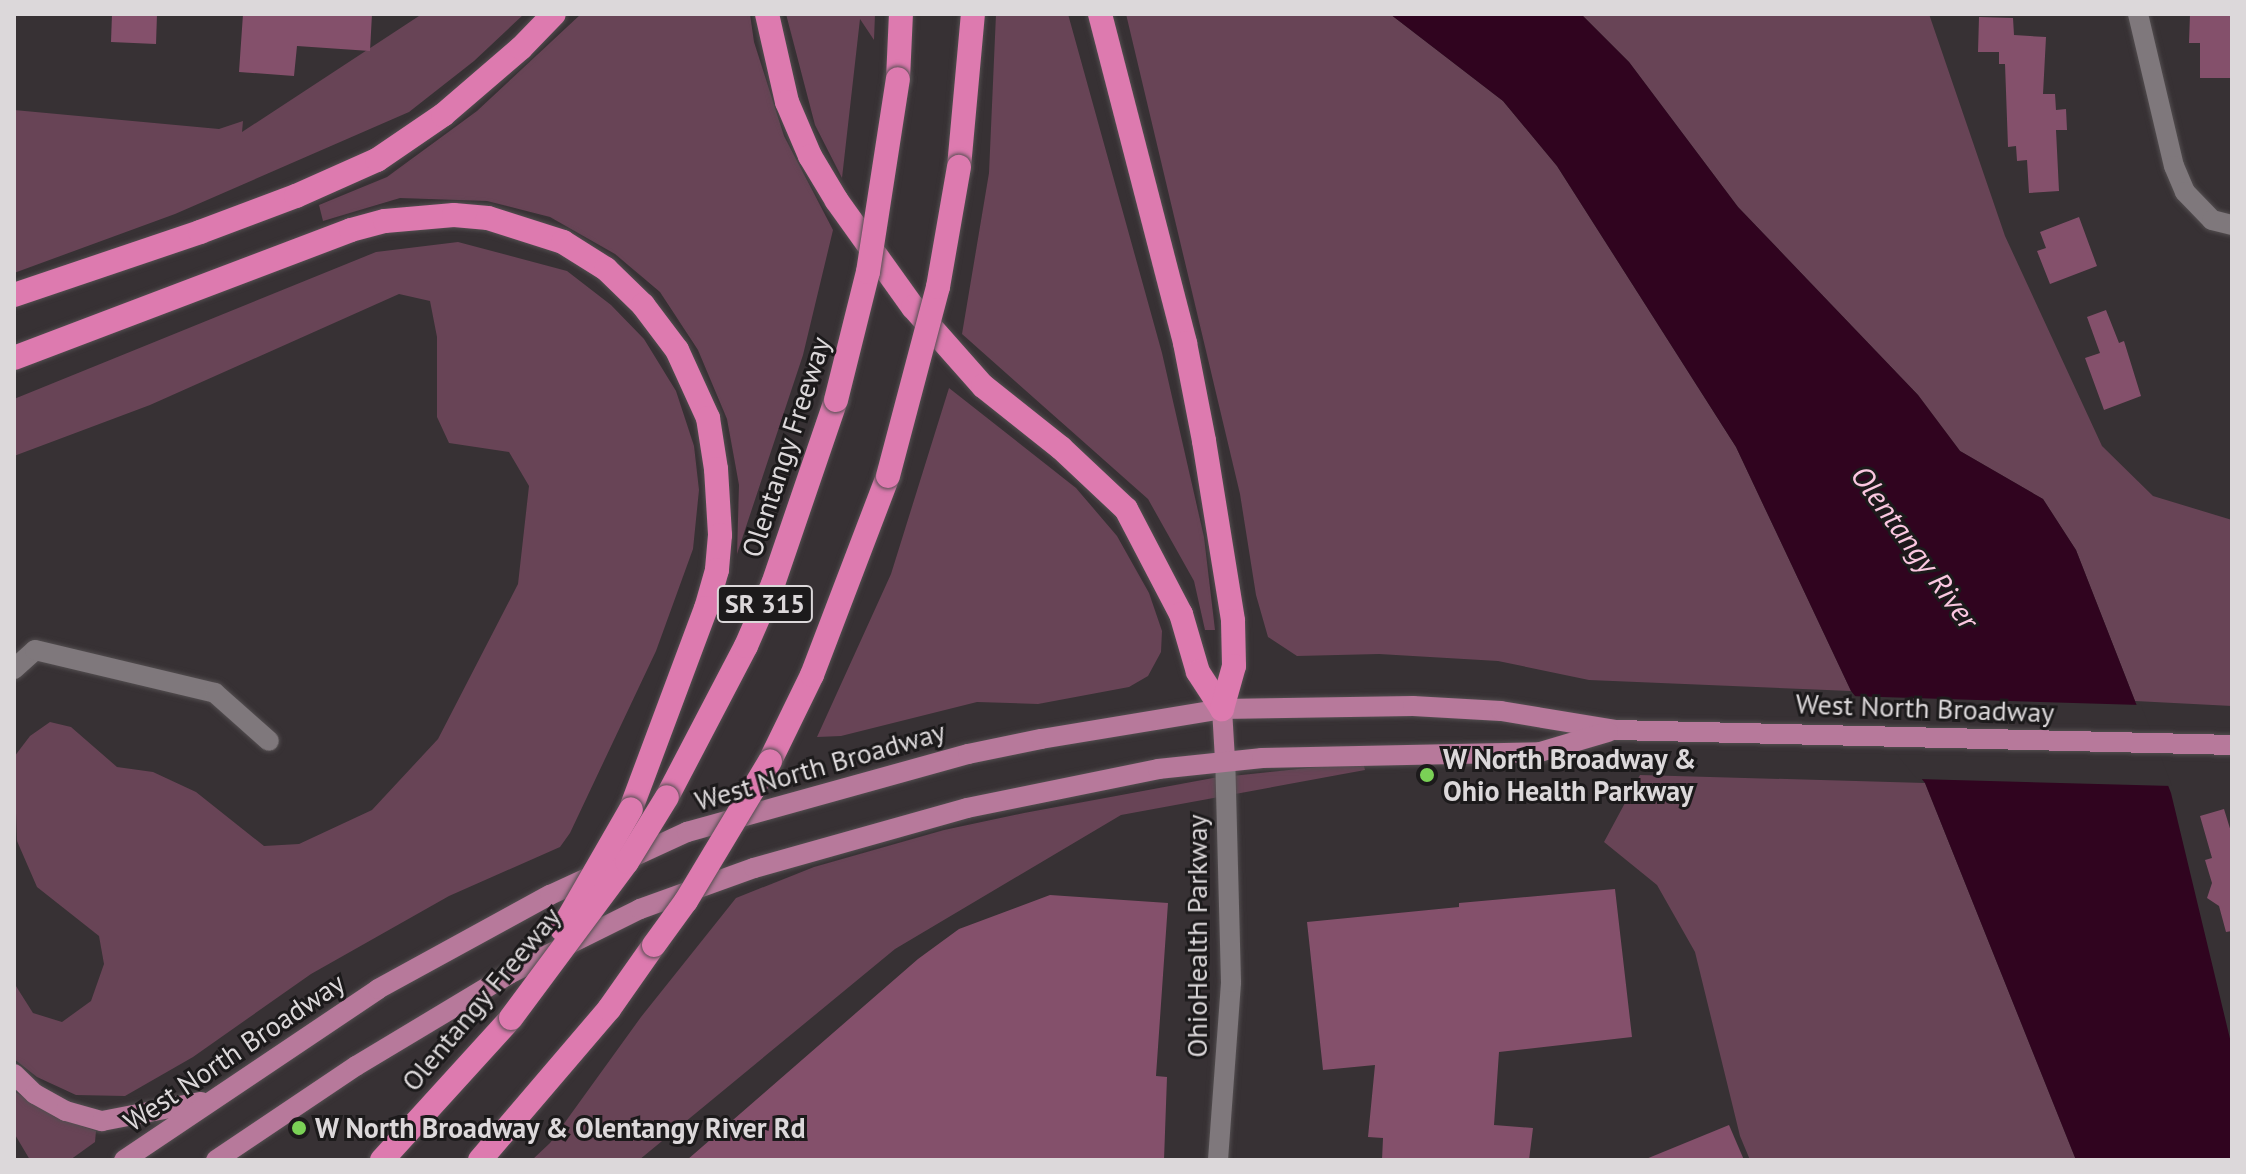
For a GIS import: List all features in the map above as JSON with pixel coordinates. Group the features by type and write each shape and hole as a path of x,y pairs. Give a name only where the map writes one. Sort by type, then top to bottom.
{"highway":[{"path":"14,295 241,217 377,160 443,115 521,48 554,14"},
{"path":"767,14 787,102 810,156 837,201 913,307 983,386 1061,448 1126,509 1181,614 1198,672 1222,709"},
{"name":"Olentangy Freeway","path":"382,1160 511,1018 627,862 667,797 746,646 773,584 836,400 868,272 898,79 901,14"},
{"name":"SR 315","path":"480,1160 609,1009 686,901 770,761 812,675 888,476 938,287 959,167 973,14"},
{"path":"1100,14 1185,343 1204,441 1233,621 1234,666 1222,709"},
{"path":"14,358 351,230 408,218 454,215 488,218 524,227 563,242 606,269 643,305 677,350 708,418 716,469 720,535 717,570 706,608 631,809 511,1018"}],"main road":[{"name":"West North Broadway","path":"124,1160 378,989 504,917 687,832 968,754 1222,709 1413,706 1501,711 1616,730 2232,745"},
{"path":"1222,709 1225,760"},
{"name":"West North Broadway","path":"216,1160 356,1066 509,974 640,909 754,868 967,808 1140,772 1225,760 1540,752 1616,730"},
{"path":"14,1074 35,1094 66,1111 102,1121 209,1101"}],"street":[{"path":"2138,14 2174,166 2185,192 2200,212 2212,220 2232,225"},
{"path":"14,669 35,650 215,693 269,741"},
{"name":"OhioHealth Parkway","path":"1218,1160 1231,982 1225,760"}],"shaded area":[{"path":"422,14 524,14 474,61 409,112 175,214 14,273 14,110 219,129 243,121 242,132"},
{"path":"581,14 750,14 754,42 784,136 833,230 803,355 737,554 739,485 727,419 698,350 660,292 615,254 550,217 487,201 400,198 323,221 319,205 387,177 477,111"},
{"path":"786,14 875,14 874,40 860,19 842,178 815,125"},
{"path":"996,14 1068,14 1162,353 1204,537 1215,630 1205,630 1194,581 1148,499 962,334 989,173"},
{"path":"1126,14 1390,14 1503,101 1557,166 1736,447 1851,691 1589,680 1498,661 1379,654 1297,656 1268,637 1256,595 1240,494"},
{"path":"1581,14 1929,14 2005,236 2102,446 2153,496 2232,520 2232,706 2135,701 2076,550 2043,499 1960,451 1918,395 1738,207 1629,62"},
{"path":"458,242 567,271 611,305 644,339 676,391 694,446 699,490 693,549 656,651 570,833 560,847 449,896 311,974 193,1057 125,1096 76,1095 37,1077 14,1059 14,983 33,1013 62,1022 91,1001 104,964 99,936 37,887 17,841 14,757 30,736 50,722 71,727 117,767 153,772 196,792 264,846 299,844 372,810 438,739 518,584 529,486 509,452 449,443 437,417 437,337 430,301 399,294 150,405 14,456 14,399 376,252"},
{"path":"949,388 1076,488 1117,536 1149,593 1162,631 1161,652 1148,676 1129,687 1038,704 977,702 841,736 817,737 891,574"},
{"path":"1363,762 1365,770 1121,815 895,949 639,1160 532,1160 550,1143 641,1017 736,898 814,867 944,830 1213,778"},
{"path":"1640,775 1925,783 2076,1160 1750,1160 1740,1136 1695,952 1657,885 1604,842"},
{"path":"14,1091 55,1117 96,1131 95,1142 70,1160 30,1160 14,1133"}],"water":[{"name":"Olentangy River","path":"1390,14 1581,14 1629,62 1738,207 1918,395 1960,451 2043,499 2076,550 2171,793 2232,1047 2232,1160 2076,1160 1925,783 1851,691 1736,447 1557,166 1503,101"}],"pier":[{"path":"1849,696 2141,705 2172,786 1917,779"}],"building":[{"path":"112,14 157,14 156,44 111,42"},
{"path":"243,14 372,14 370,51 297,46 294,76 239,72"},
{"path":"2190,14 2232,15 2232,78 2200,78 2200,43 2189,43"},
{"path":"1979,17 2013,18 2014,35 2046,37 2043,94 2055,94 2056,110 2066,109 2067,130 2056,130 2059,191 2029,193 2027,160 2017,161 2016,146 2008,147 2005,64 1999,64 1999,52 1978,52"},
{"path":"2079,217 2097,266 2050,284 2037,251 2046,248 2040,232"},
{"path":"2106,310 2119,343 2124,341 2141,396 2104,410 2085,358 2100,353 2087,317"},
{"path":"2224,809 2232,835 2232,931 2226,932 2219,906 2207,898 2212,883 2205,860 2212,858 2200,816"},
{"path":"1615,889 1632,1037 1499,1052 1494,1125 1533,1128 1529,1160 1382,1160 1383,1138 1368,1137 1375,1065 1323,1070 1307,922 1459,907 1459,903"},
{"path":"1050,895 1168,903 1156,1076 1167,1077 1164,1160 687,1160 918,959 959,929"},
{"path":"1729,1125 1744,1160 1646,1159"}],"place":[{"name":"W North Broadway & Ohio Health Parkway","path":"1427,775"},
{"name":"W North Broadway & Olentangy River Rd","path":"299,1128"}]}
